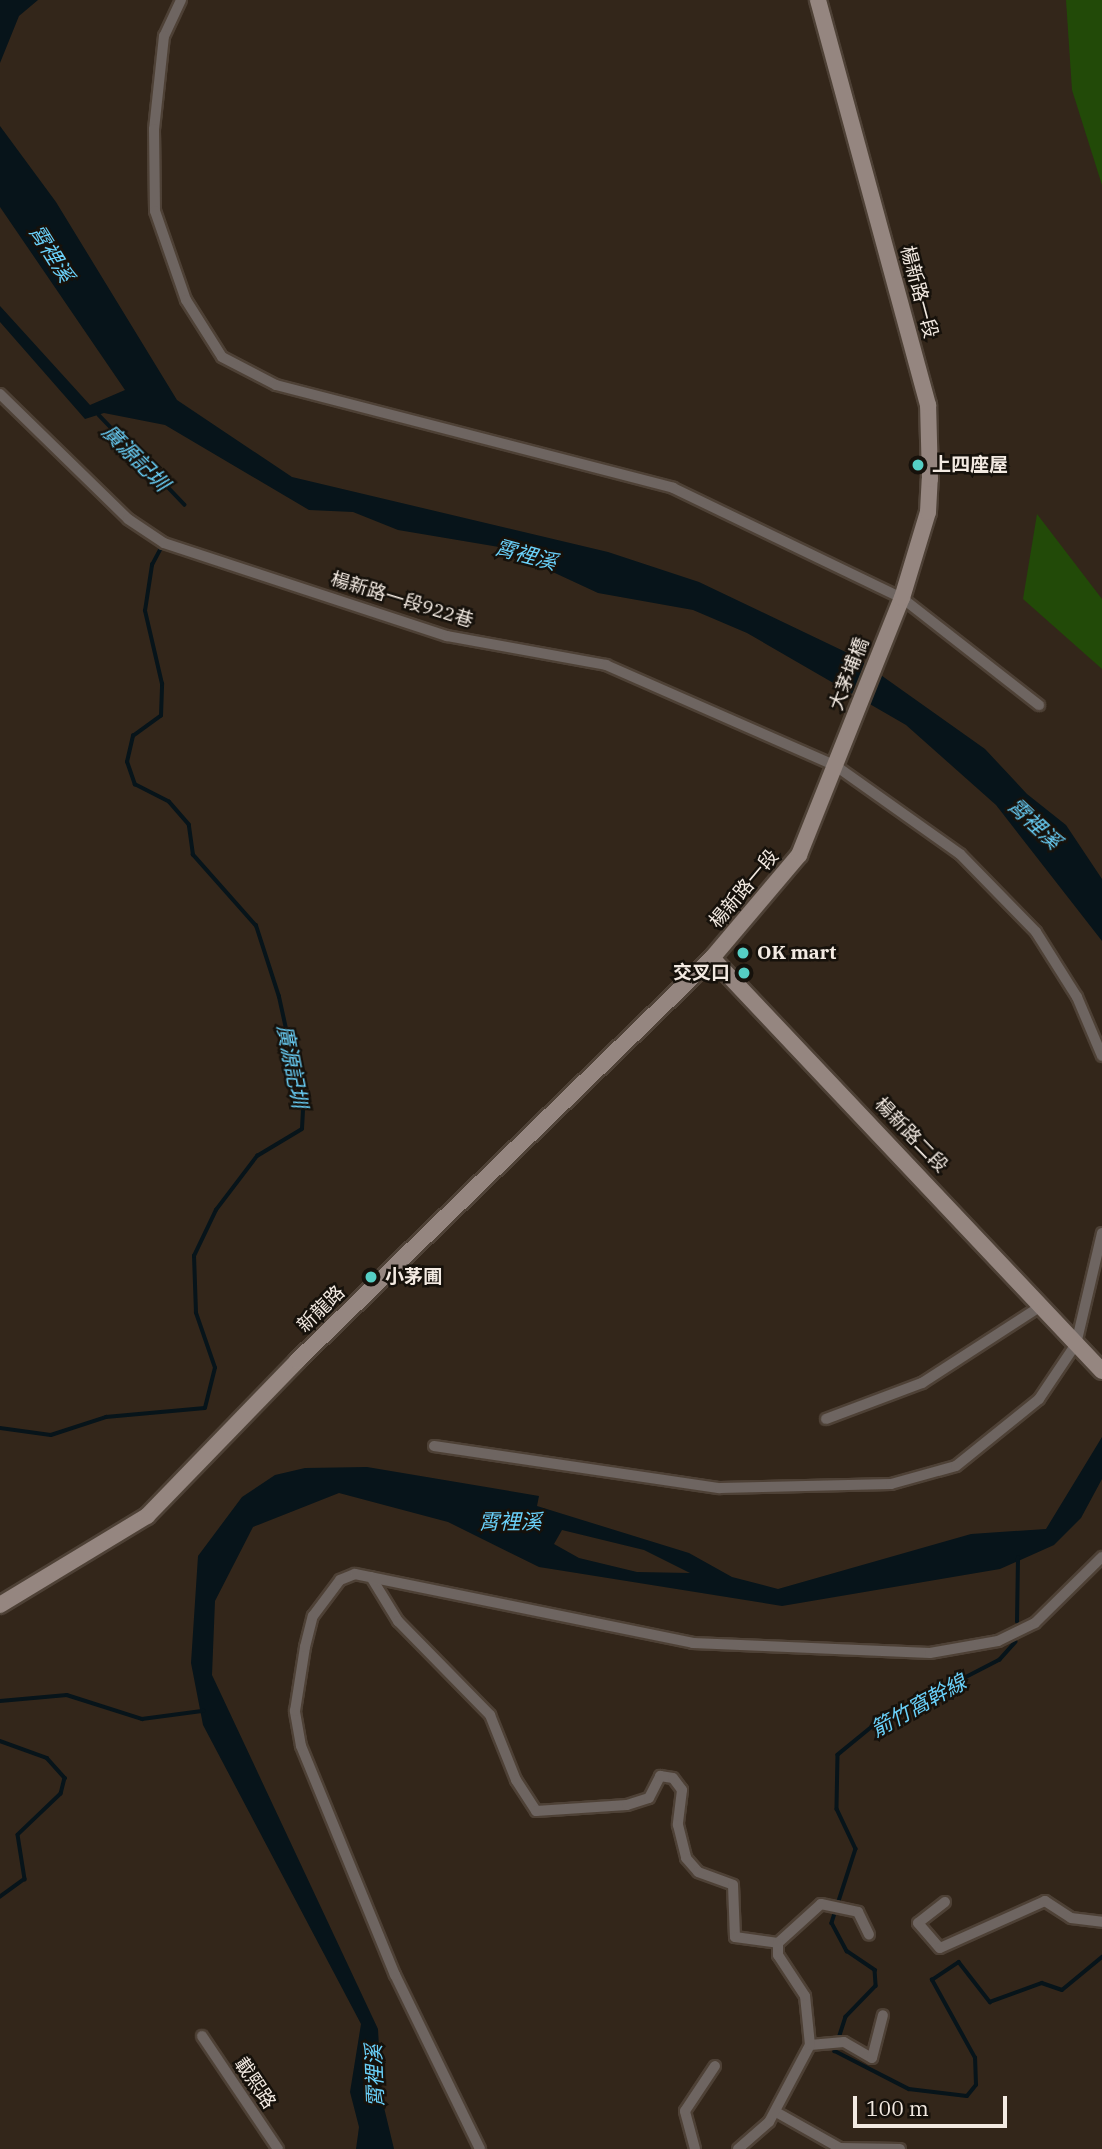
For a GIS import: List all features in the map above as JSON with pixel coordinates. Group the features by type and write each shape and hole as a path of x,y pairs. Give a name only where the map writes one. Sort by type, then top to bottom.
{"main road":[{"name":"楊新路一段","path":"818,0 928,405 928,512 902,598"},
{"name":"大茅埔橋","path":"836,766 902,598"},
{"name":"楊新路一段","path":"712,958 799,855 836,766"},
{"name":"楊新路二段","path":"712,958 1102,1371"},
{"name":"新龍路","path":"0,1605 147,1516 297,1361 712,958"}],"street":[{"path":"181,0 164,36 154,129 155,212 186,300 222,357 276,385 673,488 902,598 1040,705"},
{"name":"楊新路一段922巷","path":"0,394 128,519 164,543 447,636 607,665 836,766 960,855 1027,922 1057,960 1102,1056"},
{"path":"433,1446 720,1488 891,1484 972,1458 1039,1399 1076,1344 1102,1233"},
{"path":"826,1419 922,1383 1041,1306"},
{"path":"480,2149 395,1975 301,1746 295,1711 313,1616 340,1580 371,1577 692,1643 929,1653 998,1641 1035,1623 1102,1557"},
{"path":"371,1577 398,1621 490,1716 516,1780 536,1811 627,1805 649,1798 660,1776 673,1778 682,1790 678,1825 687,1858 698,1872 733,1885 735,1937 778,1943"},
{"path":"945,1902 918,1923 940,1948 1045,1902 1071,1919 1102,1922"},
{"path":"738,2149 776,2112 810,2045 805,1996 778,1955 778,1943 821,1904 858,1912 869,1935"},
{"path":"810,2045 844,2042 872,2058 883,2015"},
{"name":"載熙路","path":"202,2036 278,2149"},
{"path":"695,2149 685,2111 716,2066"},
{"path":"776,2112 840,2148 900,2149"}],"green space":[{"path":"1066,0 1102,0 1102,185 1072,90"},
{"path":"1037,514 1102,599 1102,669 1023,599"}],"water":[{"path":"0,0 38,0 19,16 0,63"},
{"name":"霄裡溪","path":"0,126 56,202 177,400 292,477 608,552 699,582 854,656 985,749 1027,794 1066,825 1102,879 1102,941 996,805 906,725 747,633 693,610 598,593 499,547 398,530 353,512 309,510 165,425 104,413 85,419 0,322 0,306 90,405 125,390 0,207"},
{"name":"霄裡溪","path":"1102,1437 1102,1479 1081,1518 1054,1545 1000,1569 782,1606 539,1567 448,1522 339,1493 253,1527 215,1601 212,1675 378,2029 382,2099 394,2149 356,2149 359,2127 350,2092 361,2024 203,1725 191,1663 198,1556 242,1497 275,1475 305,1468 367,1467 539,1496 537,1506 689,1553 732,1577 778,1589 971,1534 1046,1529","holes":["562,1530 644,1550 690,1573 637,1572 579,1558 554,1544"]}],"waterway":[{"name":"廣源記圳","path":"99,415 185,505"},
{"name":"廣源記圳","path":"0,1428 51,1435 106,1417 205,1408 215,1368 196,1313 194,1256 216,1210 257,1156 302,1129 303,1107 279,997 256,926 193,855 189,825 169,802 135,785 127,762 133,736 161,716 162,684 145,611 152,565 162,546"},
{"name":"箭竹窩幹線","path":"1017,1622 1018,1558"},
{"name":"箭竹窩幹線","path":"1016,1642 1000,1660 876,1724 838,1755 837,1809 856,1849 832,1923 847,1951 875,1970 876,1986 846,2017 835,2051 909,2089 967,2096 976,2085 975,2058 932,1980 959,1962 990,2002 1042,1983 1062,1990 1102,1957"},
{"path":"0,1701 67,1695 142,1719 203,1711"},
{"path":"0,1741 47,1758 65,1778 61,1794 18,1835 25,1879 0,1897"}],"place":[{"name":"上四座屋","path":"918,465"},
{"name":"OK mart","path":"743,953"},
{"name":"交叉口","path":"744,973"},
{"name":"小茅圃","path":"371,1277"}]}
